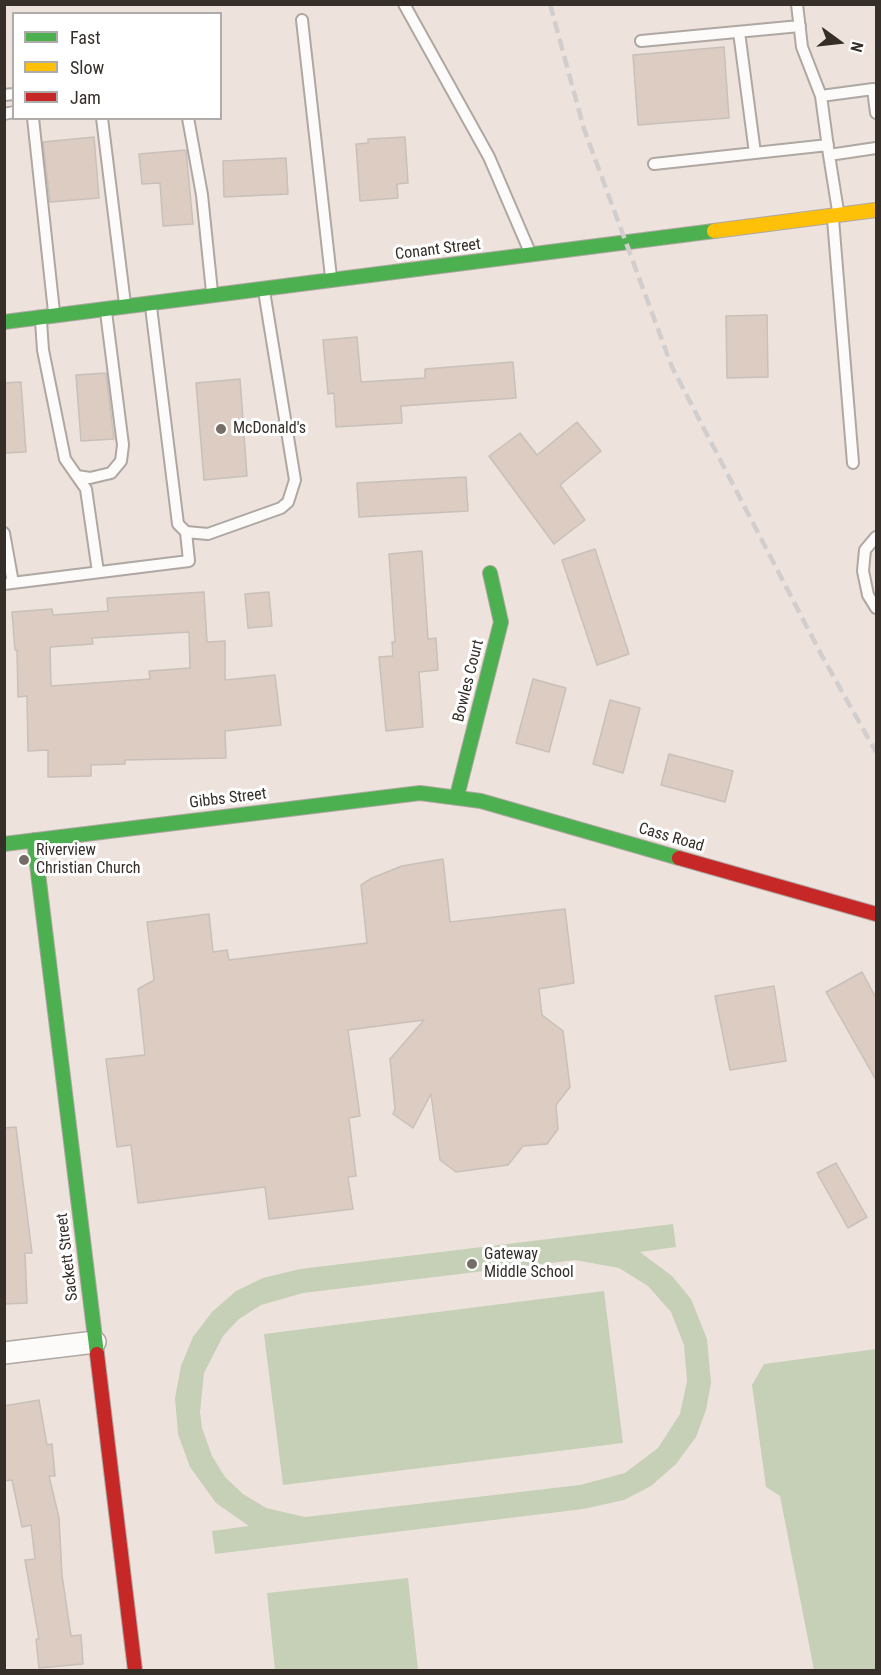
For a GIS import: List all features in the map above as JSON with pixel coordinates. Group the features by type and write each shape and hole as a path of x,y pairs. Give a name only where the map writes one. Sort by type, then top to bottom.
{"street":[{"name":"Conant Street","path":"4,322 876,210"},
{"name":"Bowles Court","path":"457,796 501,622 490,573"},
{"name":"Gibbs Street","path":"4,844 391,795 420,793 457,796"},
{"name":"Cass Road","path":"457,796 876,914"},
{"name":"Sackett Street","path":"34,840 135,1671"},
{"path":"4,1353 95,1342"}],"lane":[{"path":"404,4 489,157 531,254"},
{"path":"797,4 802,47 821,96 829,150 836,215 853,463"},
{"path":"302,20 331,280"},
{"path":"641,41 800,26"},
{"path":"739,32 755,153"},
{"path":"821,96 873,89 876,113"},
{"path":"33,120 55,316"},
{"path":"103,120 125,307"},
{"path":"188,120 202,195 213,296"},
{"path":"654,164 755,153 876,148"},
{"path":"186,532 208,534 228,529 281,508 292,494 295,480 293,463 264,289"},
{"path":"4,533 9,583 189,561 186,532 178,524 151,304"},
{"path":"77,476 90,478 111,473 121,461 123,445 106,310"},
{"path":"40,318 43,350 65,459 86,489 98,572"},
{"path":"876,537 865,550 863,571 868,595 876,608"}],"green space":[{"path":"673,1224 676,1247 640,1252 672,1276 691,1299 707,1339 711,1383 706,1410 696,1437 676,1464 651,1486 624,1500 583,1509 215,1554 212,1531 249,1526 216,1503 190,1467 178,1434 175,1398 181,1366 193,1337 212,1312 236,1291 263,1278 300,1269","holes":["575,1260 619,1268 648,1286 671,1312 684,1345 687,1381 680,1414 658,1448 625,1473 580,1485 305,1517 266,1508 243,1494 225,1477 212,1456 202,1428 200,1412 204,1373 223,1336 239,1319 261,1305 303,1293"]},
{"path":"604,1291 623,1443 283,1485 264,1334"},
{"path":"876,1349 876,1670 814,1670 780,1496 766,1487 752,1385 764,1364"},
{"path":"408,1578 418,1670 275,1670 267,1593"}],"building":[{"path":"724,47 729,118 638,125 633,55"},
{"path":"94,137 99,198 50,202 43,142"},
{"path":"405,137 408,183 397,184 398,198 360,201 356,144 368,143 368,139"},
{"path":"186,150 193,224 163,226 160,183 142,184 139,154"},
{"path":"286,158 288,194 224,197 223,161"},
{"path":"767,315 768,377 727,378 726,316"},
{"path":"357,337 361,382 425,378 425,369 513,362 516,398 401,406 402,423 336,427 334,393 328,394 323,340"},
{"path":"106,373 114,439 81,441 76,375"},
{"name":"McDonald's","path":"240,379 247,476 204,480 196,383"},
{"path":"21,382 26,452 4,453 4,383"},
{"path":"577,422 601,451 560,485 585,520 554,544 489,456 520,433 537,455"},
{"path":"466,477 468,511 359,517 357,483"},
{"path":"595,549 629,654 597,665 562,560"},
{"path":"422,551 428,639 436,638 438,670 419,672 423,727 386,731 379,657 393,656 392,642 395,642 389,554"},
{"path":"204,592 207,642 225,641 225,680 275,675 281,725 225,731 226,758 125,760 125,764 91,765 91,776 48,777 48,750 28,751 27,696 18,697 17,650 15,650 12,612 52,609 53,615 108,611 107,598","holes":["189,632 190,668 149,671 150,679 51,686 50,647 93,644 92,638"]},
{"path":"269,592 272,626 248,628 245,594"},
{"path":"533,679 566,688 549,752 516,743"},
{"path":"610,700 640,708 623,773 593,764"},
{"path":"669,754 733,771 725,802 661,785"},
{"path":"443,859 450,922 565,909 574,983 539,989 542,1015 563,1031 570,1087 556,1105 558,1129 547,1144 523,1146 508,1165 456,1172 440,1160 431,1094 413,1128 393,1114 395,1109 390,1059 424,1020 348,1030 360,1116 349,1118 356,1176 348,1177 353,1209 269,1219 265,1187 138,1203 131,1145 117,1147 106,1059 145,1055 138,989 154,980 147,922 209,914 213,952 227,950 229,960 367,943 361,885 402,866"},
{"path":"862,972 876,998 876,1080 826,992"},
{"path":"774,986 786,1061 730,1070 715,996"},
{"path":"16,1127 32,1253 25,1253 27,1303 4,1304 4,1128"},
{"path":"836,1163 867,1217 848,1228 817,1173"},
{"path":"39,1400 47,1445 52,1444 55,1476 49,1476 59,1518 62,1575 71,1636 81,1635 83,1664 39,1668 36,1639 39,1639 25,1560 35,1559 31,1525 22,1527 12,1480 4,1481 4,1406"}],"railway":[{"path":"550,4 584,129 672,367 822,656 876,752"}],"traffic: fast":[{"path":"4,322 714,231"},
{"path":"457,796 501,622 490,573"},
{"path":"4,844 420,793 481,801 679,858"},
{"path":"34,840 97,1354"}],"traffic: slow":[{"path":"714,231 876,210"}],"traffic: jam":[{"path":"679,858 876,914"},
{"path":"97,1354 135,1670"}],"place":[{"name":"McDonald's","path":"221,429"},
{"name":"Riverview Christian Church","path":"24,860"},
{"name":"Gateway Middle School","path":"472,1264"}]}
